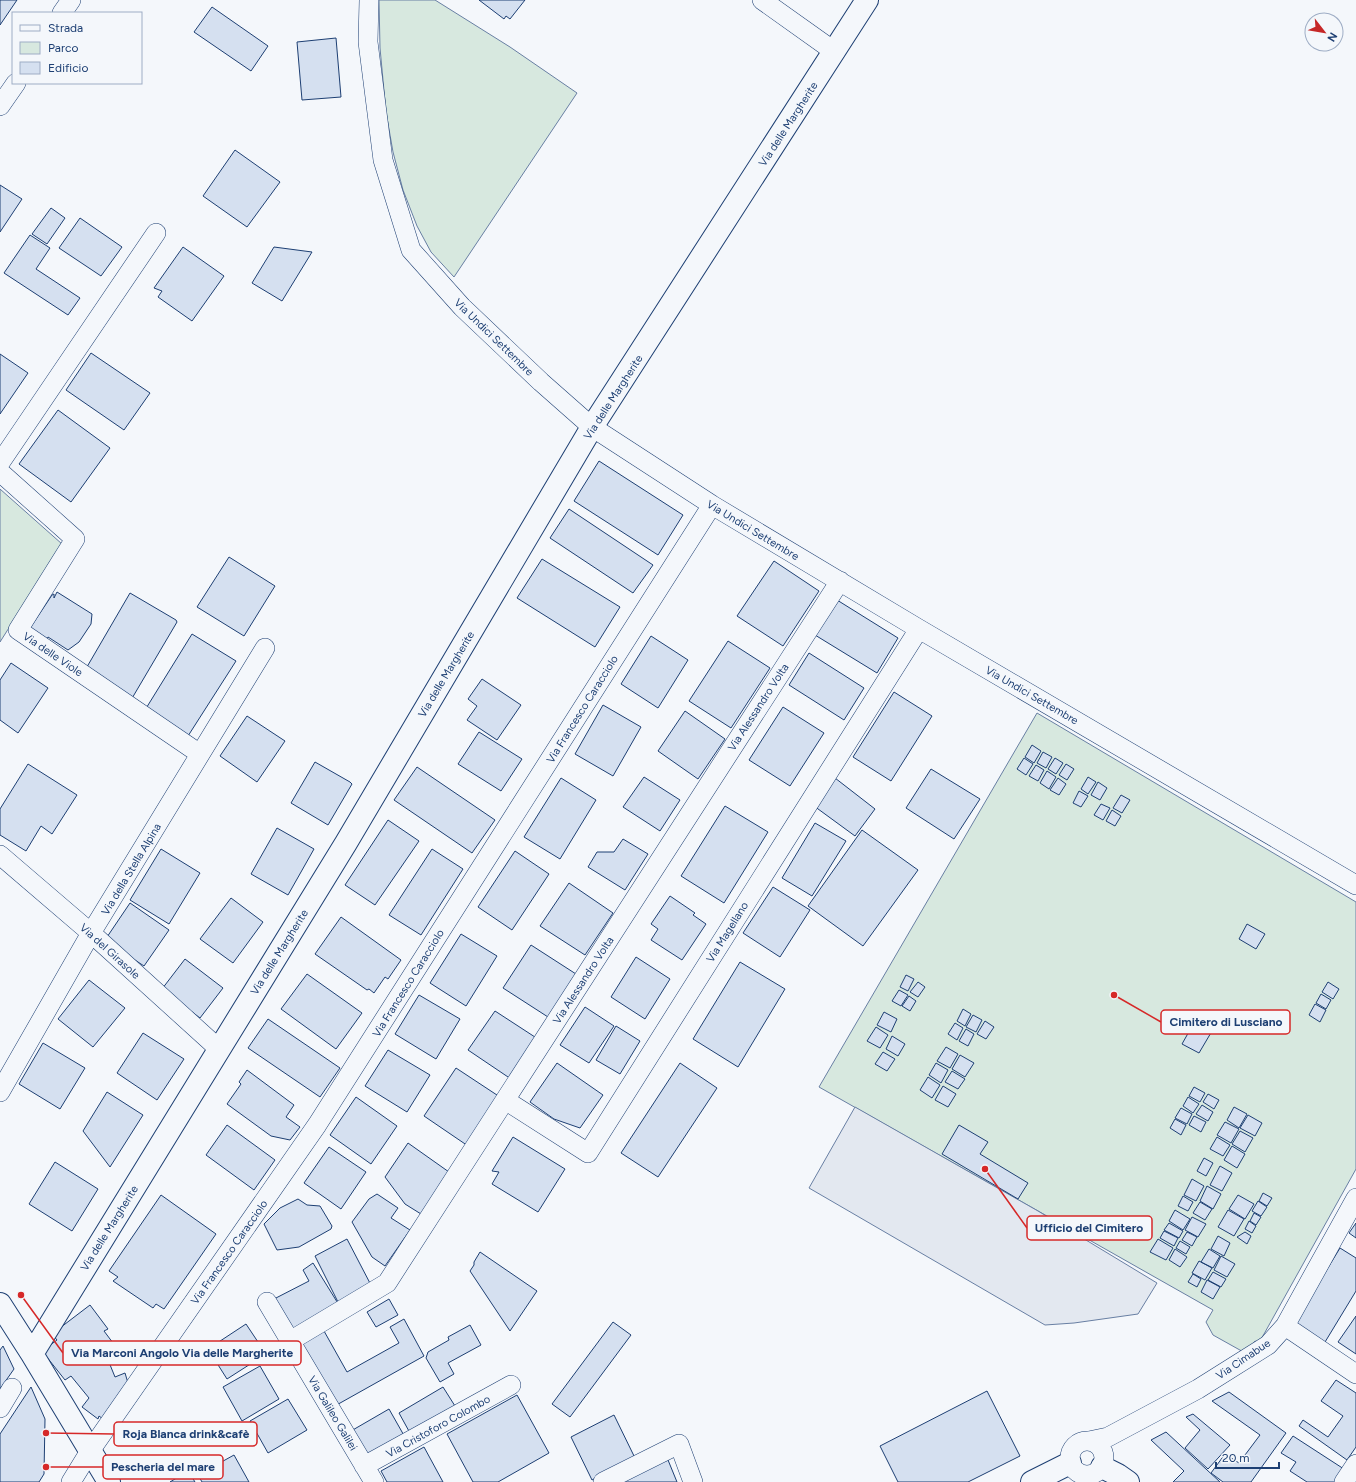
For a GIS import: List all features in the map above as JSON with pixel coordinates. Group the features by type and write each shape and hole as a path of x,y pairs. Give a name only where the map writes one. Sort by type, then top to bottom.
{"street":[{"path":"63,12 71,0"},
{"name":"Via Undici Settembre","path":"369,0 368,42 383,160 411,250 462,307 592,428 712,505 840,582 1356,885"},
{"path":"762,0 835,52"},
{"name":"Via delle Margherite","path":"32,1354 346,843 592,428 867,0"},
{"path":"0,106 15,84"},
{"path":"0,463 156,233"},
{"name":"Via delle Viole","path":"0,472 75,539 18,630 200,754"},
{"name":"Via Francesco Caracciolo","path":"71,1482 90,1451 317,1125 712,505"},
{"name":"Via Alessandro Volta","path":"290,1341 387,1283 840,582"},
{"name":"Via Magellano","path":"505,1100 588,1153 919,629"},
{"name":"Via della Stella Alpina","path":"0,1092 91,934 265,648"},
{"name":"Via del Girasole","path":"0,855 91,934 219,1049"},
{"name":"Via Cimabue","path":"1089,1441 1108,1437 1198,1389 1268,1345 1285,1326 1356,1198"},
{"name":"Via Galileo Galilei","path":"267,1302 374,1482"},
{"path":"0,1304 109,1482"},
{"path":"1285,1326 1356,1374"},
{"name":"Via Cristoforo Colombo","path":"364,1466 511,1385"},
{"path":"0,1408 12,1388"},
{"path":"1089,1441 1095,1443 1102,1451 1104,1456 1102,1467 1093,1474 1082,1475 1072,1468 1070,1457 1074,1447 1080,1443 1089,1441"},
{"path":"603,1482 679,1444 693,1482"},
{"path":"1032,1482 1070,1463"},
{"path":"1344,1482 1356,1464"},
{"path":"1102,1467 1128,1482"}],"green space":[{"path":"379,0 435,0 510,47 577,93 454,277 431,252 417,226 403,190 393,152 386,112 380,48"},
{"path":"0,489 62,544 0,642"},
{"path":"1037,713 1356,902 1356,1169 1259,1343 1255,1341 1247,1354 1213,1335 1206,1322 1213,1310 819,1087"}],"shaded area":[{"path":"855,1107 1038,1211 1157,1283 1138,1314 1074,1323 1045,1325 809,1188"}],"building":[{"path":"0,0 17,0 0,25"},
{"path":"479,0 525,0 510,19 506,16 504,19"},
{"path":"212,7 268,46 251,71 194,32"},
{"path":"336,38 341,97 302,100 297,42"},
{"path":"235,150 280,182 247,227 203,196"},
{"path":"0,185 22,199 0,232"},
{"path":"51,208 65,218 47,244 32,234"},
{"path":"80,218 122,247 101,276 59,248"},
{"path":"30,235 50,248 36,269 80,298 68,315 4,273"},
{"path":"183,247 224,276 192,321 158,297 162,291 154,288"},
{"path":"274,247 312,252 282,301 252,283"},
{"path":"91,353 150,393 124,430 66,390"},
{"path":"0,354 28,373 0,414"},
{"path":"58,410 110,448 71,502 19,464"},
{"path":"599,461 683,515 658,555 574,501"},
{"path":"569,509 653,565 633,593 550,538"},
{"path":"229,557 275,586 244,636 197,607"},
{"path":"542,559 620,607 595,647 517,598"},
{"path":"774,561 819,591 783,646 737,616"},
{"path":"57,592 92,614 91,624 79,642 68,650 48,637 47,639 30,628 52,595 54,594 54,598"},
{"path":"130,593 177,622 131,700 84,672"},
{"path":"837,600 898,638 877,673 815,635"},
{"path":"192,634 236,661 188,736 145,710"},
{"path":"651,636 688,660 658,708 621,684"},
{"path":"728,641 770,668 731,728 689,701"},
{"path":"809,653 864,688 844,720 789,685"},
{"path":"11,663 48,688 18,733 0,720 0,680"},
{"path":"482,679 521,705 497,740 467,720 477,706 468,699"},
{"path":"894,692 932,716 891,781 853,757"},
{"path":"603,705 641,727 613,776 575,754"},
{"path":"783,707 824,733 790,786 749,760"},
{"path":"685,711 725,739 698,779 658,751"},
{"path":"247,716 285,741 257,782 220,756"},
{"path":"479,732 522,759 501,791 458,764"},
{"path":"1032,745 1041,751 1034,763 1025,757"},
{"path":"1043,752 1052,757 1046,768 1037,763"},
{"path":"1024,758 1033,764 1026,775 1017,769"},
{"path":"1055,758 1063,763 1056,774 1048,769"},
{"path":"315,762 352,784 328,825 291,803"},
{"path":"28,764 77,795 52,834 41,826 26,851 0,835 0,809"},
{"path":"1066,764 1074,769 1067,780 1059,775"},
{"path":"1036,765 1044,770 1038,781 1029,776"},
{"path":"417,767 495,820 472,853 394,800"},
{"path":"931,769 980,799 954,839 906,808"},
{"path":"1047,771 1056,777 1049,789 1040,783"},
{"path":"644,777 680,800 660,831 623,807"},
{"path":"1088,777 1096,782 1088,794 1081,789"},
{"path":"561,778 596,800 560,859 524,837"},
{"path":"835,778 875,809 855,836 814,806"},
{"path":"1058,778 1066,784 1059,795 1050,790"},
{"path":"1098,782 1107,788 1100,800 1091,795"},
{"path":"1079,791 1088,796 1081,807 1073,803"},
{"path":"1121,795 1130,800 1122,813 1113,808"},
{"path":"1101,804 1110,808 1103,820 1094,815"},
{"path":"725,806 768,832 724,903 681,876"},
{"path":"1112,810 1121,816 1115,826 1106,821"},
{"path":"388,820 419,841 375,905 345,885"},
{"path":"815,823 846,841 812,896 782,878"},
{"path":"277,828 314,849 288,895 251,874"},
{"path":"862,830 918,870 863,946 808,906"},
{"path":"623,839 648,854 625,890 588,867 597,852 614,852"},
{"path":"161,849 200,873 169,924 130,900"},
{"path":"432,849 463,869 421,935 389,915"},
{"path":"515,851 549,874 512,930 478,907"},
{"path":"569,883 613,913 585,955 540,926"},
{"path":"773,887 810,910 780,957 743,933"},
{"path":"670,896 695,913 693,915 706,924 682,960 651,940 658,929 651,924"},
{"path":"231,898 263,922 233,963 200,939"},
{"path":"130,903 169,930 144,966 105,940"},
{"path":"341,917 401,960 388,979 385,977 374,993 369,989 367,990 315,954"},
{"path":"1247,924 1265,934 1256,949 1239,939"},
{"path":"461,934 497,956 466,1006 430,983"},
{"path":"531,945 576,974 548,1017 503,988"},
{"path":"636,957 670,979 645,1019 611,997"},
{"path":"185,959 223,988 200,1018 162,989"},
{"path":"740,962 785,989 738,1067 693,1039"},
{"path":"307,974 362,1013 336,1049 281,1009"},
{"path":"906,975 914,979 908,991 900,987"},
{"path":"89,980 125,1008 93,1047 58,1019"},
{"path":"918,982 925,987 918,997 910,992"},
{"path":"1328,982 1339,989 1333,999 1322,992"},
{"path":"899,990 908,995 901,1006 892,1001"},
{"path":"1321,994 1331,1000 1326,1009 1316,1003"},
{"path":"419,995 460,1019 436,1059 395,1034"},
{"path":"909,996 916,1001 910,1011 902,1006"},
{"path":"1315,1004 1326,1010 1320,1022 1309,1015"},
{"path":"585,1007 614,1026 589,1063 560,1045"},
{"path":"963,1009 971,1014 965,1026 957,1021"},
{"path":"495,1011 538,1039 511,1079 468,1050"},
{"path":"884,1012 897,1019 891,1032 877,1025"},
{"path":"973,1015 982,1020 976,1032 966,1027"},
{"path":"268,1019 340,1068 320,1097 248,1048"},
{"path":"985,1021 994,1027 986,1039 977,1034"},
{"path":"1195,1021 1212,1031 1199,1053 1182,1044"},
{"path":"955,1023 963,1028 957,1040 948,1034"},
{"path":"616,1026 640,1041 620,1074 596,1060"},
{"path":"876,1027 888,1035 880,1048 867,1041"},
{"path":"966,1029 974,1034 968,1046 959,1041"},
{"path":"143,1033 184,1059 157,1100 117,1073"},
{"path":"892,1036 905,1044 898,1056 886,1049"},
{"path":"43,1043 85,1068 60,1109 19,1084"},
{"path":"946,1047 958,1054 950,1068 937,1061"},
{"path":"388,1050 430,1075 407,1112 365,1086"},
{"path":"883,1052 895,1059 887,1071 875,1064"},
{"path":"960,1055 974,1063 965,1077 952,1069"},
{"path":"557,1063 603,1095 580,1128 554,1119 530,1102"},
{"path":"680,1063 717,1088 658,1177 621,1153"},
{"path":"936,1063 948,1070 941,1083 929,1075"},
{"path":"456,1068 503,1099 471,1148 424,1116"},
{"path":"247,1070 294,1105 286,1117 300,1127 290,1140 271,1136 227,1104 241,1084 239,1082"},
{"path":"952,1071 965,1079 958,1089 945,1082"},
{"path":"928,1077 940,1085 932,1098 920,1090"},
{"path":"943,1086 956,1094 948,1107 935,1100"},
{"path":"1194,1087 1205,1093 1200,1102 1189,1096"},
{"path":"107,1092 143,1115 110,1167 83,1131"},
{"path":"1208,1094 1219,1100 1214,1109 1203,1102"},
{"path":"356,1097 397,1126 371,1164 330,1135"},
{"path":"1188,1097 1199,1104 1193,1113 1183,1106"},
{"path":"1202,1105 1213,1112 1208,1121 1196,1114"},
{"path":"1234,1107 1247,1114 1239,1128 1227,1120"},
{"path":"1181,1108 1192,1114 1187,1124 1175,1118"},
{"path":"1248,1115 1262,1123 1255,1136 1240,1128"},
{"path":"1194,1116 1206,1122 1201,1132 1189,1125"},
{"path":"1175,1119 1186,1125 1181,1135 1170,1128"},
{"path":"1225,1122 1239,1129 1231,1143 1217,1135"},
{"path":"227,1125 275,1160 254,1190 206,1155"},
{"path":"959,1125 988,1142 980,1154 1028,1183 1018,1199 942,1154"},
{"path":"1240,1131 1253,1138 1245,1152 1232,1144"},
{"path":"513,1137 565,1169 538,1212 492,1184 499,1172 492,1171"},
{"path":"1217,1137 1230,1145 1223,1156 1210,1149"},
{"path":"408,1143 449,1172 421,1214 405,1204 385,1177"},
{"path":"1232,1146 1245,1154 1237,1168 1224,1160"},
{"path":"329,1147 366,1172 341,1209 304,1183"},
{"path":"1204,1158 1213,1163 1206,1176 1197,1171"},
{"path":"55,1162 98,1189 72,1231 29,1204"},
{"path":"1220,1166 1232,1173 1222,1191 1210,1185"},
{"path":"1192,1179 1204,1186 1196,1201 1184,1195"},
{"path":"1207,1186 1221,1194 1213,1209 1200,1201"},
{"path":"1263,1193 1272,1198 1267,1206 1259,1201"},
{"path":"377,1194 398,1208 391,1218 410,1230 385,1266 372,1257 352,1222 369,1199"},
{"path":"161,1195 216,1234 164,1309 156,1304 153,1308 113,1281 118,1277 109,1271"},
{"path":"1238,1195 1254,1204 1245,1219 1229,1209"},
{"path":"1183,1196 1193,1202 1188,1211 1178,1206"},
{"path":"298,1199 307,1205 320,1206 332,1226 331,1229 299,1247 277,1250 264,1224 280,1208"},
{"path":"1258,1201 1267,1207 1261,1216 1252,1211"},
{"path":"1200,1202 1212,1209 1205,1220 1193,1213"},
{"path":"1175,1210 1190,1219 1183,1230 1169,1221"},
{"path":"1228,1210 1244,1219 1234,1236 1218,1227"},
{"path":"1254,1213 1261,1217 1256,1225 1250,1221"},
{"path":"1192,1217 1206,1224 1198,1237 1185,1230"},
{"path":"1249,1221 1256,1226 1252,1233 1245,1229"},
{"path":"1169,1223 1183,1231 1179,1238 1164,1230"},
{"path":"1356,1223 1356,1238 1349,1233"},
{"path":"1164,1231 1178,1238 1174,1246 1160,1238"},
{"path":"1187,1232 1197,1237 1192,1246 1182,1240"},
{"path":"1245,1232 1251,1236 1247,1244 1237,1237"},
{"path":"1218,1236 1230,1243 1224,1256 1211,1249"},
{"path":"347,1239 372,1287 339,1304 315,1256"},
{"path":"1158,1239 1173,1248 1166,1260 1150,1252"},
{"path":"1180,1241 1190,1247 1186,1254 1176,1248"},
{"path":"1340,1248 1356,1258 1356,1291 1322,1347 1291,1328"},
{"path":"1175,1249 1187,1257 1180,1267 1169,1260"},
{"path":"1209,1249 1220,1256 1213,1268 1201,1262"},
{"path":"480,1252 537,1291 510,1331 470,1271"},
{"path":"1221,1256 1235,1264 1227,1277 1214,1270"},
{"path":"1199,1261 1212,1268 1205,1280 1192,1273"},
{"path":"313,1263 339,1305 293,1333 274,1299 309,1281 303,1270"},
{"path":"1213,1272 1226,1279 1221,1287 1208,1280"},
{"path":"1193,1274 1201,1279 1197,1287 1188,1282"},
{"path":"1207,1280 1220,1287 1213,1299 1201,1292"},
{"path":"389,1299 398,1315 376,1327 367,1312"},
{"path":"90,1305 108,1329 104,1331 113,1343 104,1350 115,1377 125,1373 128,1383 103,1419 99,1416 98,1419 82,1407 89,1398 71,1376 65,1380 42,1351 57,1340 52,1334"},
{"path":"1356,1316 1356,1354 1338,1342"},
{"path":"404,1319 424,1356 333,1407 299,1345 324,1331 347,1372 399,1343 390,1327"},
{"path":"613,1322 631,1335 570,1417 552,1404"},
{"path":"246,1324 266,1354 227,1379 208,1349"},
{"path":"470,1325 481,1345 448,1363 454,1374 440,1382 426,1358 428,1352 449,1340 448,1337"},
{"path":"3,1346 14,1369 0,1389 0,1350"},
{"path":"260,1366 279,1399 242,1421 223,1387"},
{"path":"1336,1380 1356,1393 1356,1447 1347,1460 1299,1426 1303,1420 1328,1437 1343,1416 1321,1401"},
{"path":"31,1387 45,1419 44,1474 39,1482 0,1482 0,1434"},
{"path":"443,1387 455,1406 410,1433 399,1413"},
{"path":"987,1391 1020,1456 968,1482 898,1482 880,1446"},
{"path":"1229,1392 1286,1433 1251,1482 1223,1482 1211,1473 1225,1454 1239,1463 1260,1435 1212,1401"},
{"path":"517,1395 549,1453 498,1482 473,1482 447,1434"},
{"path":"288,1399 307,1430 268,1453 250,1421"},
{"path":"389,1409 406,1439 368,1461 351,1431"},
{"path":"1193,1414 1230,1445 1208,1469 1185,1448 1200,1430 1186,1417"},
{"path":"614,1415 635,1458 592,1480 571,1437"},
{"path":"1166,1432 1220,1482 1173,1482 1184,1471 1151,1440"},
{"path":"1293,1436 1347,1471 1343,1482 1307,1482 1290,1471 1296,1462 1281,1453"},
{"path":"424,1447 443,1482 387,1482 381,1471"},
{"path":"234,1455 249,1482 202,1482 198,1475"},
{"path":"668,1460 677,1482 613,1482"},
{"path":"188,1471 195,1482 170,1482"}],"place":[{"name":"Cimitero di Lusciano","path":"1114,995"},
{"name":"Ufficio del Cimitero","path":"985,1169"},
{"name":"Via Marconi Angolo Via delle Margherite","path":"21,1295"},
{"name":"Roja Blanca drink&cafè","path":"46,1433"},
{"name":"Pescheria del mare","path":"46,1467"}]}
